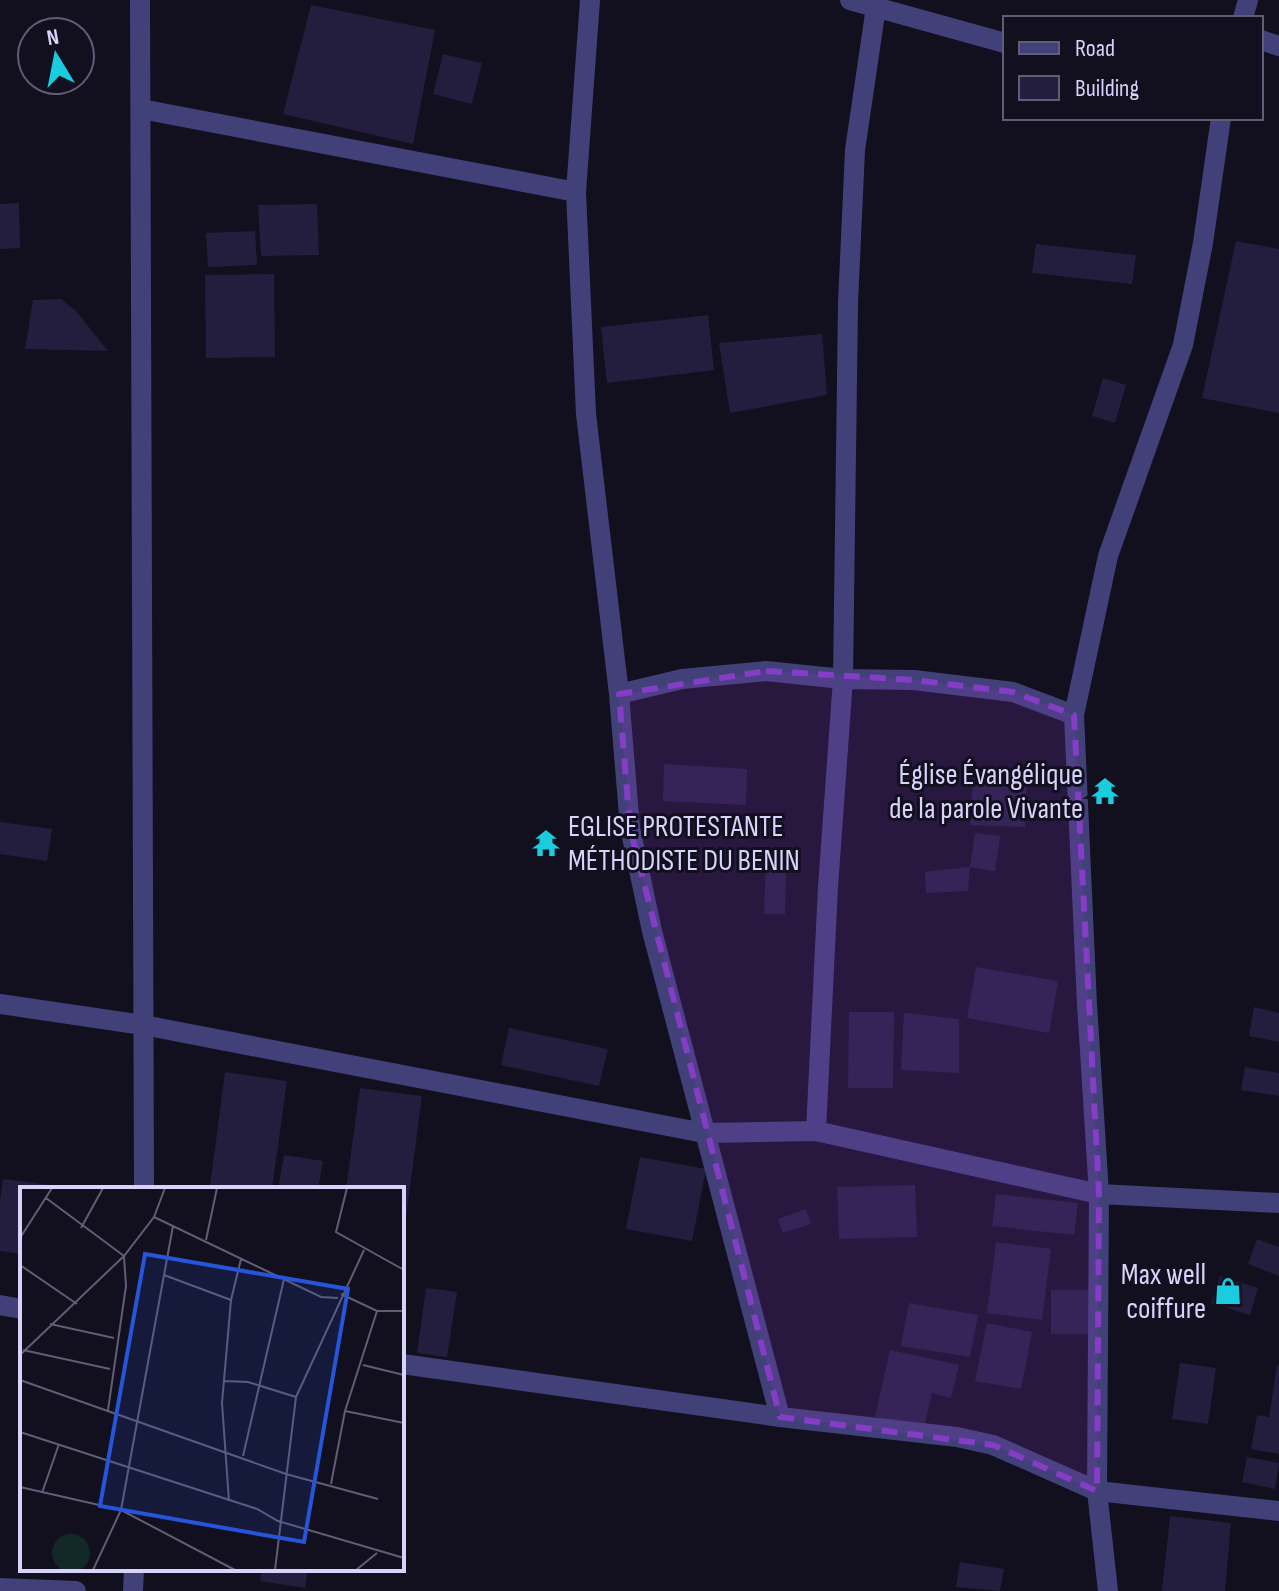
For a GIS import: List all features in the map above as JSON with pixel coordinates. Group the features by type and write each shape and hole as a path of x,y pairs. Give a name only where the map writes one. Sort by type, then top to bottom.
{"street":[{"path":"140,0 144,1187"},
{"path":"590,0 576,192 586,414 619,694 630,828 652,931 780,1417"},
{"path":"850,0 1003,42"},
{"path":"816,1131 828,887 843,679 848,303 855,150 876,7"},
{"path":"141,109 576,192"},
{"path":"1108,1591 1097,1491 1099,1194 1074,715 1108,556 1183,345 1203,243 1221,120"},
{"path":"619,694 682,679 766,671 843,679 914,680 1013,692 1074,715"},
{"path":"0,1004 143,1025 704,1133 816,1131 1099,1194 1279,1203"},
{"path":"0,1305 20,1309"},
{"path":"404,1364 780,1417 957,1437 993,1445 1097,1491 1279,1511"},
{"path":"133,1591 134,1571"},
{"path":"0,1588 76,1591"}],"highlighted area":[{"path":"766,671 914,680 1013,692 1074,715 1099,1194 1097,1491 993,1445 780,1417 630,828 619,694"}],"building":[{"path":"311,5 435,30 413,144 283,114"},
{"path":"443,54 482,63 472,104 433,94"},
{"path":"19,203 20,248 0,249 0,204"},
{"path":"317,204 319,255 261,256 258,205"},
{"path":"255,231 257,265 208,267 206,233"},
{"path":"1236,241 1279,249 1279,413 1202,398"},
{"path":"1036,244 1136,255 1132,284 1032,273"},
{"path":"274,274 275,357 206,358 205,275"},
{"path":"61,299 76,311 108,351 25,349 33,300"},
{"path":"708,315 714,370 607,383 601,327"},
{"path":"822,334 827,395 730,413 719,343"},
{"path":"1103,378 1126,385 1115,423 1092,416"},
{"path":"664,764 747,769 746,805 663,801"},
{"path":"973,777 1027,779 1025,827 970,825"},
{"path":"0,822 52,829 47,861 0,854"},
{"path":"975,833 1000,836 995,871 970,867"},
{"path":"766,864 786,864 785,914 764,914"},
{"path":"970,867 968,891 926,893 925,872"},
{"path":"976,967 1058,981 1049,1033 967,1018"},
{"path":"1254,1007 1279,1013 1279,1042 1249,1036"},
{"path":"849,1012 894,1012 893,1088 848,1088"},
{"path":"904,1013 959,1019 959,1073 901,1070"},
{"path":"509,1028 608,1049 599,1086 501,1065"},
{"path":"1245,1067 1279,1073 1279,1096 1241,1090"},
{"path":"225,1072 287,1081 272,1187 210,1186"},
{"path":"360,1088 422,1096 405,1225 404,1187 346,1187"},
{"path":"284,1155 323,1161 318,1187 278,1187"},
{"path":"640,1157 706,1169 692,1241 626,1229"},
{"path":"3,1179 58,1186 20,1187 20,1254 0,1251"},
{"path":"915,1185 917,1237 839,1239 837,1187"},
{"path":"996,1194 1078,1203 1074,1235 992,1226"},
{"path":"806,1209 811,1224 783,1233 778,1219"},
{"path":"1257,1239 1279,1247 1279,1276 1248,1264"},
{"path":"996,1242 1051,1249 1042,1320 987,1313"},
{"path":"1220,1276 1258,1288 1250,1315 1211,1303"},
{"path":"426,1288 457,1292 447,1357 417,1353"},
{"path":"1051,1290 1090,1290 1090,1334 1051,1334"},
{"path":"909,1303 978,1315 970,1357 901,1346"},
{"path":"987,1323 1032,1332 1021,1389 975,1381"},
{"path":"890,1350 959,1365 951,1398 932,1393 924,1427 875,1417"},
{"path":"1180,1363 1216,1368 1208,1424 1172,1419"},
{"path":"1277,1365 1279,1454 1251,1449 1257,1415 1269,1417"},
{"path":"1247,1457 1279,1463 1275,1489 1242,1482"},
{"path":"1170,1516 1231,1523 1225,1591 1162,1591"},
{"path":"960,1562 1004,1569 1000,1591 956,1587"},
{"path":"262,1571 308,1571 305,1588 260,1581"}],"place":[{"name":"Église Évangélique de la parole Vivante","path":"1105,791"},
{"name":"EGLISE PROTESTANTE MÉTHODISTE DU BENIN","path":"546,843"},
{"name":"Max well coiffure","path":"1228,1291"}]}
